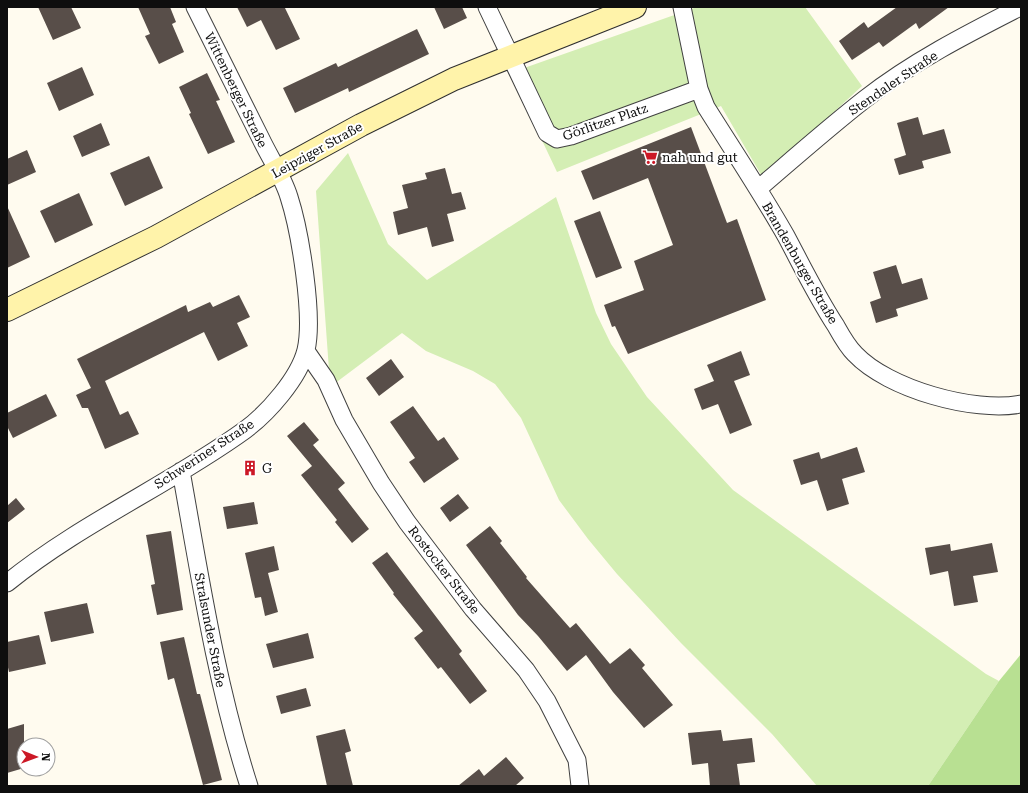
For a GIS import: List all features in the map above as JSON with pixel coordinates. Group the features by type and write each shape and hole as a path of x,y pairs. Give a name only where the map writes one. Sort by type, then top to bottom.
{"main road":[{"name":"Leipziger Straße","path":"7,310 156,237 361,126 447,82 635,7"}],"street":[{"name":"Wittenberger Straße","path":"195,7 278,172"},
{"name":"Görlitzer Platz","path":"487,7 547,133 558,139 571,136 699,89"},
{"name":"Brandenburger Straße","path":"682,7 699,89 706,107 779,224 828,315 855,354 882,376 908,387 980,405 1010,406 1021,404"},
{"name":"Stendaler Straße","path":"758,189 866,98 927,58 974,30 1020,8"},
{"name":"Schweriner Straße","path":"7,583 51,550 181,471 246,429 276,402 289,384 306,351 308,335 306,289 289,195 278,172"},
{"name":"Rostocker Straße","path":"306,351 326,380 344,420 381,483 407,522 473,609 526,670 547,701 577,760 580,786"},
{"name":"Stralsunder Straße","path":"181,471 219,679 249,786"}],"green space":[{"path":"697,7 805,7 862,86 763,178 721,106 557,172 510,73"},
{"path":"348,153 388,244 427,280 556,197 596,313 611,344 647,397 733,490 986,674 999,681 928,786 817,786 772,734 681,643 617,574 588,539 559,500 521,418 495,384 473,371 426,351 402,333 334,384 329,370 316,191"},
{"path":"1021,654 1021,786 928,786 999,681"}],"building":[{"path":"38,7 71,7 81,28 53,40"},
{"path":"138,7 170,7 176,22 172,24 184,52 159,64 145,36 150,34"},
{"path":"237,7 287,7 285,8 300,39 276,50 261,20 247,27"},
{"path":"434,7 462,7 467,18 444,29"},
{"path":"897,7 949,7 919,29 916,23 883,47 879,42 852,60 839,41 864,22 868,28"},
{"path":"417,29 429,54 349,92 348,88 295,113 283,88 336,63 338,67"},
{"path":"82,67 94,95 59,111 47,83"},
{"path":"207,73 220,100 216,101 235,142 208,154 189,114 191,113 179,87"},
{"path":"918,117 923,135 944,129 951,153 922,161 924,168 899,175 894,159 906,155 897,123"},
{"path":"101,123 110,145 82,157 73,136"},
{"path":"691,127 727,223 737,219 766,300 628,354 615,326 612,327 604,305 644,290 634,261 673,245 648,178 593,200 581,171"},
{"path":"27,150 36,172 7,185 7,159"},
{"path":"149,156 163,188 125,206 110,173"},
{"path":"445,168 452,194 461,192 466,209 447,214 454,241 432,247 427,227 398,235 393,212 408,208 402,185 427,179 425,173"},
{"path":"79,193 93,225 55,243 40,211"},
{"path":"7,206 30,257 7,268"},
{"path":"600,211 622,268 596,278 574,221"},
{"path":"896,265 902,284 922,278 928,299 896,309 898,316 876,323 870,302 881,298 873,272"},
{"path":"239,295 250,317 237,323 248,346 218,361 204,332 105,381 120,415 128,411 139,434 105,449 88,408 82,408 76,395 91,388 77,359 186,305 188,312 210,302 213,307"},
{"path":"741,351 750,375 734,381 752,425 730,434 718,404 702,410 694,389 714,381 707,365"},
{"path":"391,359 404,377 379,396 366,378"},
{"path":"46,394 57,416 13,438 7,426 7,413"},
{"path":"413,406 438,441 444,437 459,459 424,483 409,462 415,458 390,422"},
{"path":"304,422 319,440 313,445 345,483 338,489 369,529 352,543 335,522 337,520 301,475 312,466 287,436"},
{"path":"857,447 865,472 842,479 849,504 827,511 817,480 801,485 793,460 819,452 821,459"},
{"path":"458,494 469,508 450,522 440,508"},
{"path":"16,498 25,509 7,523 7,506"},
{"path":"254,502 258,524 227,529 223,507"},
{"path":"490,526 502,541 500,543 527,577 526,578 570,628 576,623 610,664 630,648 645,665 642,668 673,705 644,728 613,692 586,655 567,671 538,636 518,615 466,545"},
{"path":"171,531 183,610 157,615 151,585 155,584 146,535"},
{"path":"992,543 998,572 973,576 978,602 954,606 948,571 930,575 925,548 950,544 951,551"},
{"path":"274,546 279,570 268,573 278,612 265,616 261,597 255,598 245,553"},
{"path":"387,552 462,651 459,654 487,691 470,704 441,667 438,669 414,638 423,631 393,594 394,593 372,563"},
{"path":"87,603 94,633 51,642 44,612"},
{"path":"308,633 314,658 273,668 266,644"},
{"path":"39,635 46,664 9,672 7,663 7,642"},
{"path":"184,637 197,694 200,694 222,780 203,785 174,678 168,680 160,642"},
{"path":"306,688 311,706 281,714 276,696"},
{"path":"24,724 24,737 16,737 16,770 7,773 7,729"},
{"path":"345,729 351,751 345,753 353,786 327,786 316,736"},
{"path":"721,730 723,741 752,738 755,762 737,764 740,786 710,786 708,763 692,765 688,733"},
{"path":"506,757 524,778 515,786 458,786 479,769 484,776"}],"place":[{"name":"nah und gut","path":"650,157"},
{"name":"G","path":"250,468"}]}
